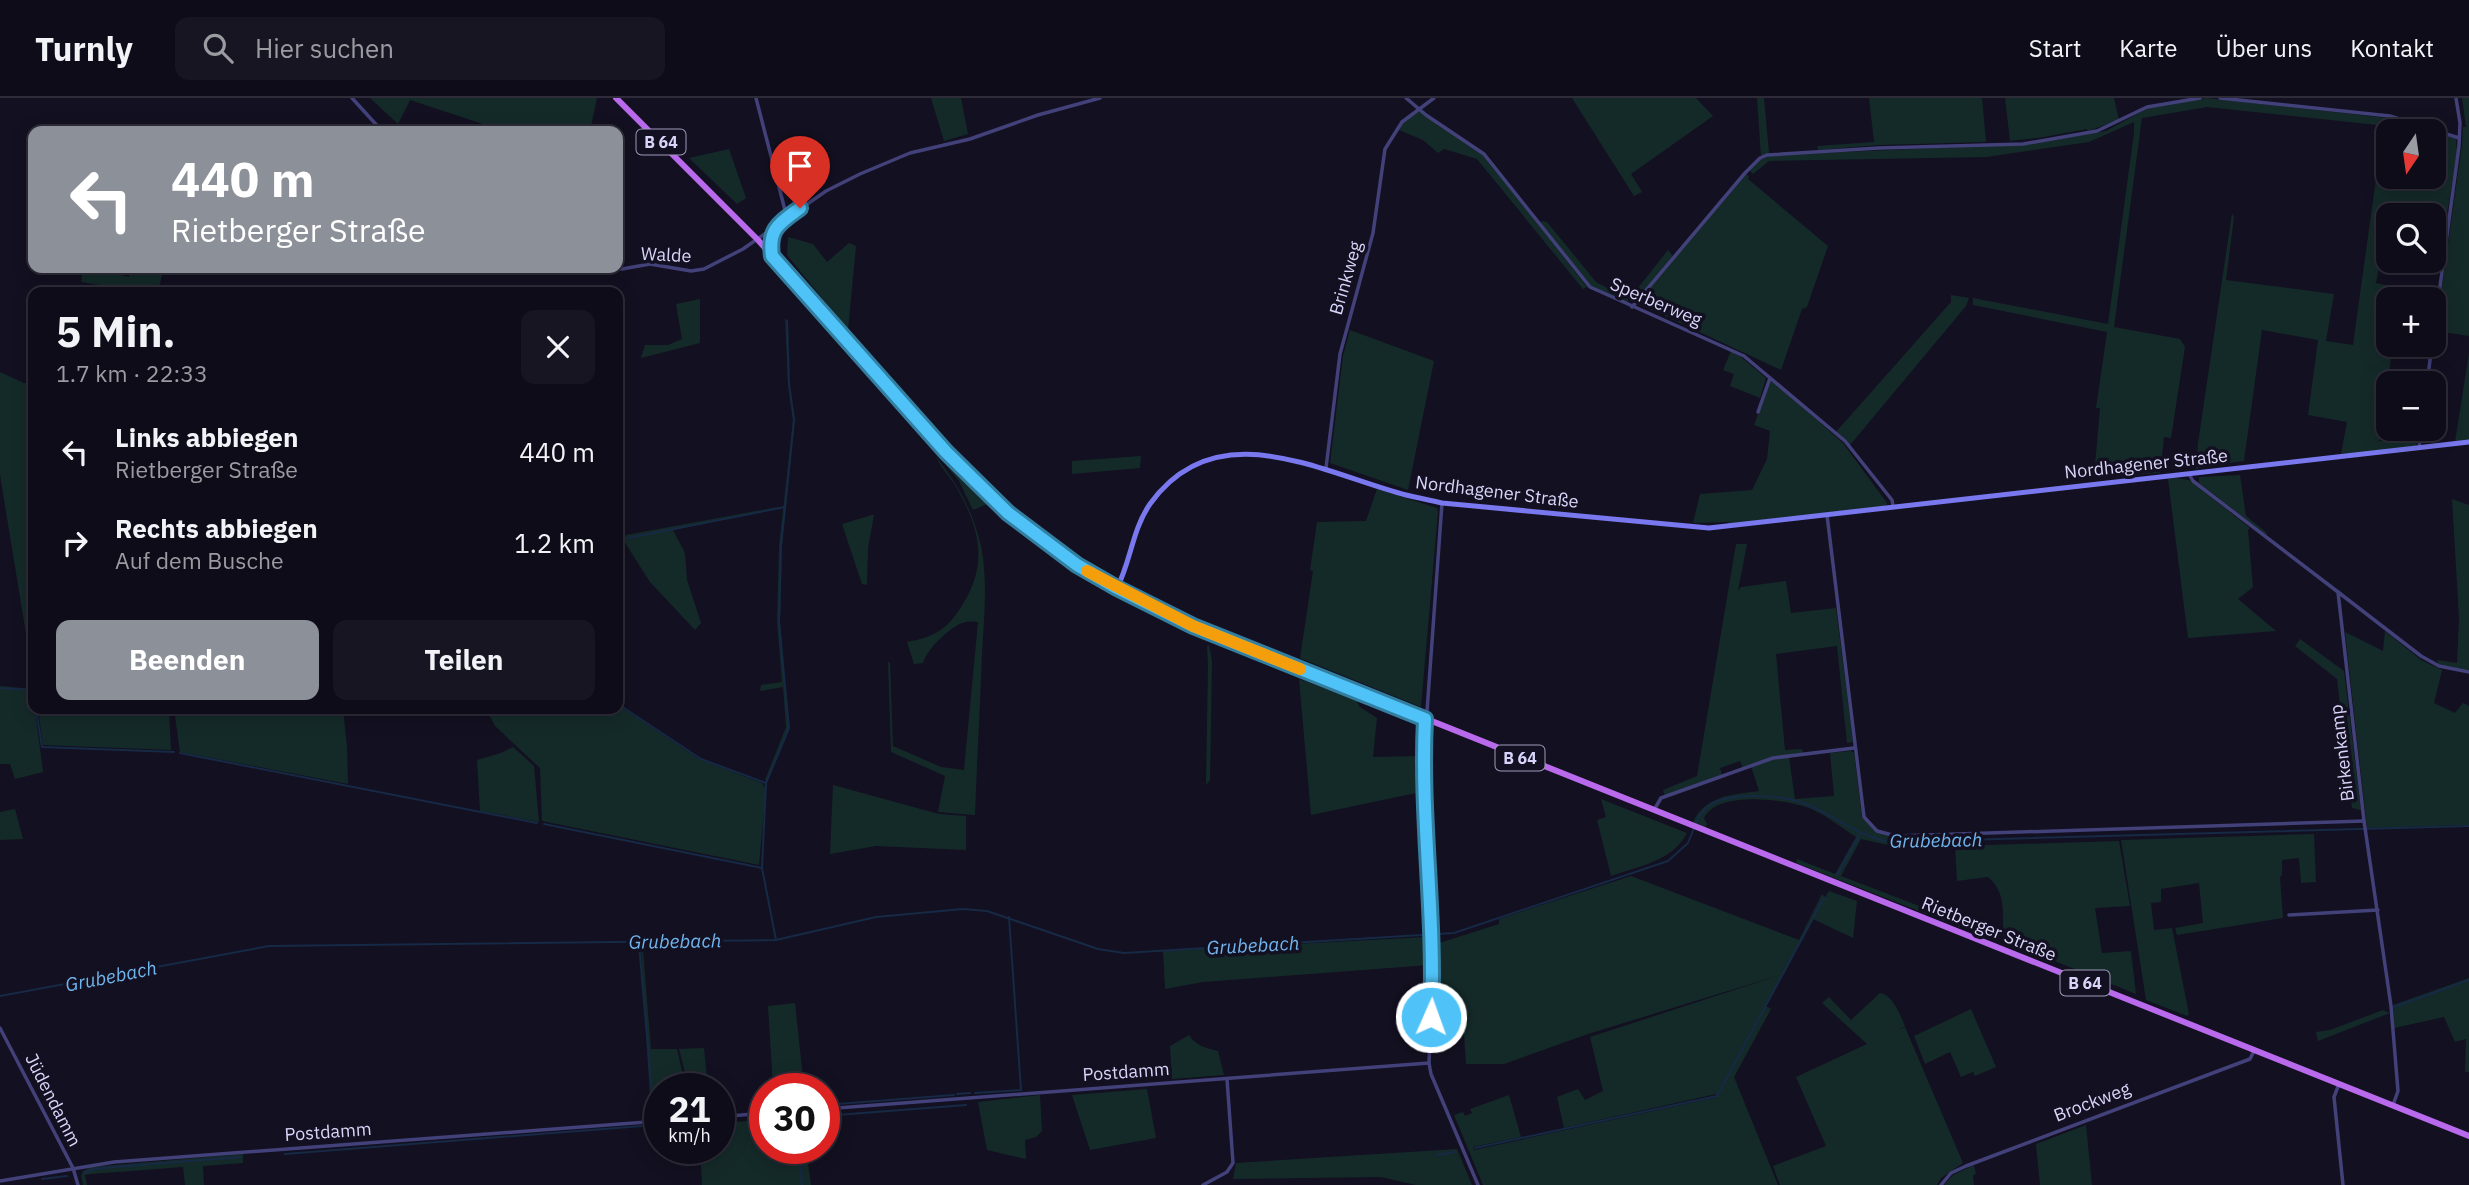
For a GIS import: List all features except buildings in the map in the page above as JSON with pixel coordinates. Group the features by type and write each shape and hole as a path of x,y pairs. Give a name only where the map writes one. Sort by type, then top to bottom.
{"main road":[{"name":"Rietberger Straße","path":"615,98 758,240 980,487 1040,539 1117,588 1193,626 2469,1136"},
{"path":"772,256 771,239 775,227"}],"street":[{"path":"352,98 377,126"},
{"path":"757,98 787,218"},
{"name":"Walde","path":"623,269 650,264 699,271 758,240 826,191 910,153 970,139 1038,115 1100,98"},
{"path":"1406,98 1419,107"},
{"name":"Brinkweg","path":"1326,468 1340,354 1373,233 1385,149 1402,122 1433,98"},
{"path":"1632,307 1745,173 1760,158 1767,155 2030,143 2096,131 2147,107 2200,98"},
{"path":"2220,98 2390,116 2459,138"},
{"path":"2440,287 2459,138 2456,98"},
{"name":"Sperberweg","path":"1419,107 1426,115 1484,154 1590,287 1736,352 1770,377 1845,441 1892,500 1893,507"},
{"path":"1758,412 1770,377"},
{"path":"2419,448 2420,441"},
{"name":"Nordhagener Straße","path":"1117,588 1142,519 1159,494 1183,472 1202,463 1241,453 1271,455 1326,468 1405,495 1442,503 1709,528 2469,442"},
{"path":"2189,474 2193,481 2421,656 2439,666 2469,672"},
{"path":"1442,503 1423,753 1432,939 1429,1063 1431,1074 1478,1185"},
{"path":"1827,515 1864,817 1877,831 1896,836 2364,823"},
{"name":"Birkenkamp","path":"2338,592 2364,823 2391,1006 2398,1091 2393,1105"},
{"path":"1654,811 1661,798 1773,758 1854,748"},
{"path":"2289,915 2378,910"},
{"name":"Jüdendamm","path":"0,1028 73,1168 78,1185"},
{"name":"Brockweg","path":"1941,1185 1951,1173 1966,1166 2250,1059 2254,1050"},
{"name":"Postdamm","path":"840,1108 1429,1063"},
{"path":"1203,1185 1227,1172 1233,1163 1227,1079"},
{"path":"2339,1084 2334,1097 2343,1185"},
{"name":"Postdamm","path":"0,1181 114,1162 644,1122"}],"green space":[{"path":"370,98 597,98 591,126 489,126 410,100 398,124"},
{"path":"931,98 961,98 968,134 944,141"},
{"path":"1572,98 1696,98 1713,116 1631,174 1642,192 1634,196"},
{"path":"1757,98 1764,98 1769,153 1761,156"},
{"path":"1869,98 1982,98 1986,142 1818,150 1817,146 1874,142"},
{"path":"2005,98 2114,98 2119,120 2088,131 2087,129 2010,141"},
{"path":"2207,98 2390,119 2376,119 2376,125 2207,107 2142,118 2114,327 2180,339 2185,347 2171,438 2164,437 2160,473 2094,477 2100,408 2096,408 2107,332 1973,305 1973,298 2108,324 2134,122 2089,142 1986,157 1769,161 1753,174 1749,170 1761,159 1772,155 2031,144 2106,131 2148,108"},
{"path":"2462,98 2469,98 2469,336 2446,333 2446,287 2442,287 2446,273 2463,127 2466,127"},
{"path":"1418,110 1484,155 1587,287 1583,289 1477,159 1444,149 1438,153 1423,140 1399,130 1403,122"},
{"path":"2446,136 2456,139 2457,151 2446,221 2446,203 2376,203 2376,283 2396,287 2376,287 2376,357 2391,357 2389,371 2376,371 2376,441 2417,441 2416,447 2341,454 2347,422 2308,415 2318,340 2262,330 2244,461 2200,467 2196,470 2232,213 2234,217 2226,280 2334,294 2326,341 2353,345 2376,179 2376,189 2446,189"},
{"path":"729,149 746,198 737,204 689,158"},
{"path":"1746,174 1748,179 1828,246 1781,370 1637,303"},
{"path":"1540,222 1547,222 1596,282 1629,299 1627,303 1591,287"},
{"path":"788,237 813,244 827,262 849,243 856,246 848,330 787,255"},
{"path":"1668,250 1673,256 1635,301 1631,297"},
{"path":"82,273 122,273 129,277 129,273 163,273 159,287 110,287 81,282"},
{"path":"1951,295 1969,298 1966,306 1850,445 1836,432 1951,302"},
{"path":"700,299 700,343 641,358 645,345 668,345 682,339 676,304"},
{"path":"785,319 788,320 789,384 795,420 782,545 780,622 789,728 767,781 765,780 786,727 783,687 760,691 761,685 782,682 777,622 779,546 793,420 788,384"},
{"path":"1350,330 1434,361 1408,490 1330,463 1343,356"},
{"path":"1731,351 1766,378 1760,398 1730,386 1734,374 1723,370"},
{"path":"2469,353 2469,441 2455,442"},
{"path":"0,372 28,383 28,646 0,475"},
{"path":"1770,381 1843,443 1887,503 1886,506 1729,524 1693,523 1700,494 1752,490 1767,459 1770,431 1754,425"},
{"path":"940,451 990,503 973,510 959,481 937,454"},
{"path":"935,456 958,487 969,510 978,533 983,559 985,600 975,815 938,812 945,776 891,752 888,662 893,746 941,767 964,770 978,622 960,624 947,632 929,651 923,663 914,664 907,642 940,631 952,620 963,604 976,573 978,542 969,512"},
{"path":"1141,456 1140,468 1072,474 1072,461"},
{"path":"2240,475 2246,516 2267,533 2266,535 2199,483 2199,477"},
{"path":"2168,479 2189,480 2250,528 2253,587 2238,599 2276,631 2188,638"},
{"path":"1377,489 1437,508 1438,512 1421,707 1300,658 1313,571 1310,570 1317,522 1366,521"},
{"path":"2452,499 2469,505 2469,671 2438,664 2437,660 2457,663 2459,618"},
{"path":"778,507 673,530 685,553 687,580 701,623 695,630 650,582 623,540 626,535"},
{"path":"872,515 867,585 862,584 842,524"},
{"path":"1736,544 1747,544 1738,591 1741,587 1786,581 1791,613 1836,608 1853,742 1847,743 1837,646 1776,654 1785,750 1802,749 1803,753 1772,757 1743,768 1740,761 1720,768 1722,775 1665,796 1663,790 1697,776"},
{"path":"2385,631 2421,660 2442,670 2434,703 2455,713 2463,703 2469,706 2469,825 2367,828 2345,632 2383,651"},
{"path":"2300,639 2344,671 2361,810 2352,808 2337,679 2295,646"},
{"path":"1209,645 1212,661 1210,780 1206,785 1207,646"},
{"path":"1299,679 1356,700 1360,707 1377,718 1373,757 1419,756 1421,792 1311,815"},
{"path":"0,686 28,689 28,714 36,714 43,772 15,779 10,764 0,764"},
{"path":"623,708 699,759 762,783 766,789 759,865 542,821 540,768 495,726 489,714 623,714"},
{"path":"39,714 169,714 171,750 43,745"},
{"path":"175,714 344,714 348,784 180,752"},
{"path":"513,747 534,766 539,822 480,811 477,760"},
{"path":"1830,753 1854,753 1862,818 1877,832 1896,837 1897,847 1861,839 1841,876 1961,922 1960,927 1796,863 1797,859 1835,874 1856,837 1810,808 1779,801 1735,800 1711,809 1704,818 1707,824 1705,828 1693,822 1698,813 1712,801 1730,795 1759,791 1751,766 1773,758 1789,757 1795,799 1834,796"},
{"path":"833,785 939,814 966,816 966,850 876,846 830,854"},
{"path":"1601,799 1687,833 1673,850 1664,856 1611,876 1597,820 1606,817"},
{"path":"15,809 23,839 0,840 0,812"},
{"path":"2314,834 2316,882 2301,883 2299,858 2282,860 2280,877 2283,918 2177,935 2175,928 2203,923 2199,883 2161,889 2161,902 2151,903 2154,930 2172,928 2189,1014 2187,1016 2146,1000 2121,840"},
{"path":"2119,841 2130,906 2095,908 2102,953 2131,951 2136,994 2003,940 2003,906 1994,884 1988,877 1957,881 1955,846"},
{"path":"1631,876 1799,940 1822,894 1825,897 1829,891 1857,901 1853,938 1813,919 1766,1006 1771,1009 1734,1077 1778,1185 1483,1185 1454,1115 1463,1112 1465,1116 1472,1113 1470,1109 1509,1095 1521,1137 1473,1147 1474,1150 1717,1097 1716,1094 1564,1128 1557,1097 1578,1089 1585,1100 1603,1091 1590,1037 1780,975 1588,1034 1504,1064 1466,1064 1463,1020 1450,1019 1449,1006 1436,1008 1436,944 1499,924 1499,919"},
{"path":"1427,937 1429,965 1203,982 1165,989 1163,951"},
{"path":"641,950 651,1049 677,1049 683,1073 648,1073"},
{"path":"2469,978 2469,1072 2465,1072 2466,1039 2455,1042 2444,1017 2394,1028 2393,1005"},
{"path":"1880,993 1889,997 1898,1011 1905,1026 1899,1030 1905,1027 1963,1163 1941,1178 1937,1185 1780,1185 1773,1166 1826,1146 1796,1077 1867,1044 1822,1003 1829,997 1851,1020"},
{"path":"795,1003 802,1073 772,1073 768,1006"},
{"path":"1971,1009 1996,1067 1975,1076 1973,1072 1961,1077 1950,1052 1925,1064 1914,1036"},
{"path":"2383,1010 2390,1013 2318,1041 2316,1032 2330,1030"},
{"path":"1189,1035 1205,1048 1218,1051 1224,1075 1172,1079 1170,1046"},
{"path":"704,1048 706,1073 685,1073 679,1049"},
{"path":"1147,1089 1156,1138 1090,1150 1072,1095"},
{"path":"1040,1095 1042,1131 1036,1137 1025,1140 1026,1159 987,1150 978,1102"},
{"path":"749,1121 749,1164 808,1164 811,1185 702,1185 701,1164 735,1164 735,1122"},
{"path":"2086,1125 2092,1185 2040,1185 2036,1144"},
{"path":"1457,1149 1472,1185 1416,1185 1381,1177 1233,1179 1236,1163"},
{"path":"243,1154 243,1163 203,1166 204,1185 185,1185 183,1167 85,1175 87,1185 83,1185 81,1176 83,1171 91,1167"},
{"path":"1974,1165 1974,1185 1944,1185 1953,1175"}],"waterway":[{"path":"762,868 766,783 789,728 779,623 781,546 794,420 789,384 787,321"},
{"path":"628,538 785,507"},
{"path":"0,688 28,690"},
{"path":"623,707 701,759 766,783"},
{"path":"37,714 42,747 174,752"},
{"path":"180,753 537,823"},
{"name":"Grubebach","path":"1696,823 1703,811 1713,803 1734,797 1760,796 1799,802 1869,836 1891,842 2469,826"},
{"path":"544,824 762,868 776,940"},
{"name":"Grubebach","path":"0,996 269,946 776,940 876,917 963,909 987,911 1098,949 1124,953 1454,933 1668,861 1688,843 1694,828"},
{"path":"1837,875 1860,834"},
{"path":"1475,1148 1717,1096 1824,898"},
{"path":"975,1093 1021,1090 1009,917"},
{"path":"639,944 650,1073"},
{"path":"2394,1007 2469,980"},
{"path":"957,1094 970,1093"},
{"path":"840,1104 954,1095"},
{"path":"840,1115 966,1105"},
{"path":"285,1154 644,1126"},
{"path":"1437,1155 1454,1152"},
{"path":"85,1173 94,1169 240,1157"},
{"path":"800,1164 802,1185"},
{"path":"42,1179 67,1176"}],"slow traffic":[{"path":"1087,571 1193,626 1300,669"}],"route":[{"path":"800,208 775,227 771,239 772,256 957,463 1024,526 1077,565 1193,626 1425,719 1423,753 1431,929 1431,1017"}]}
